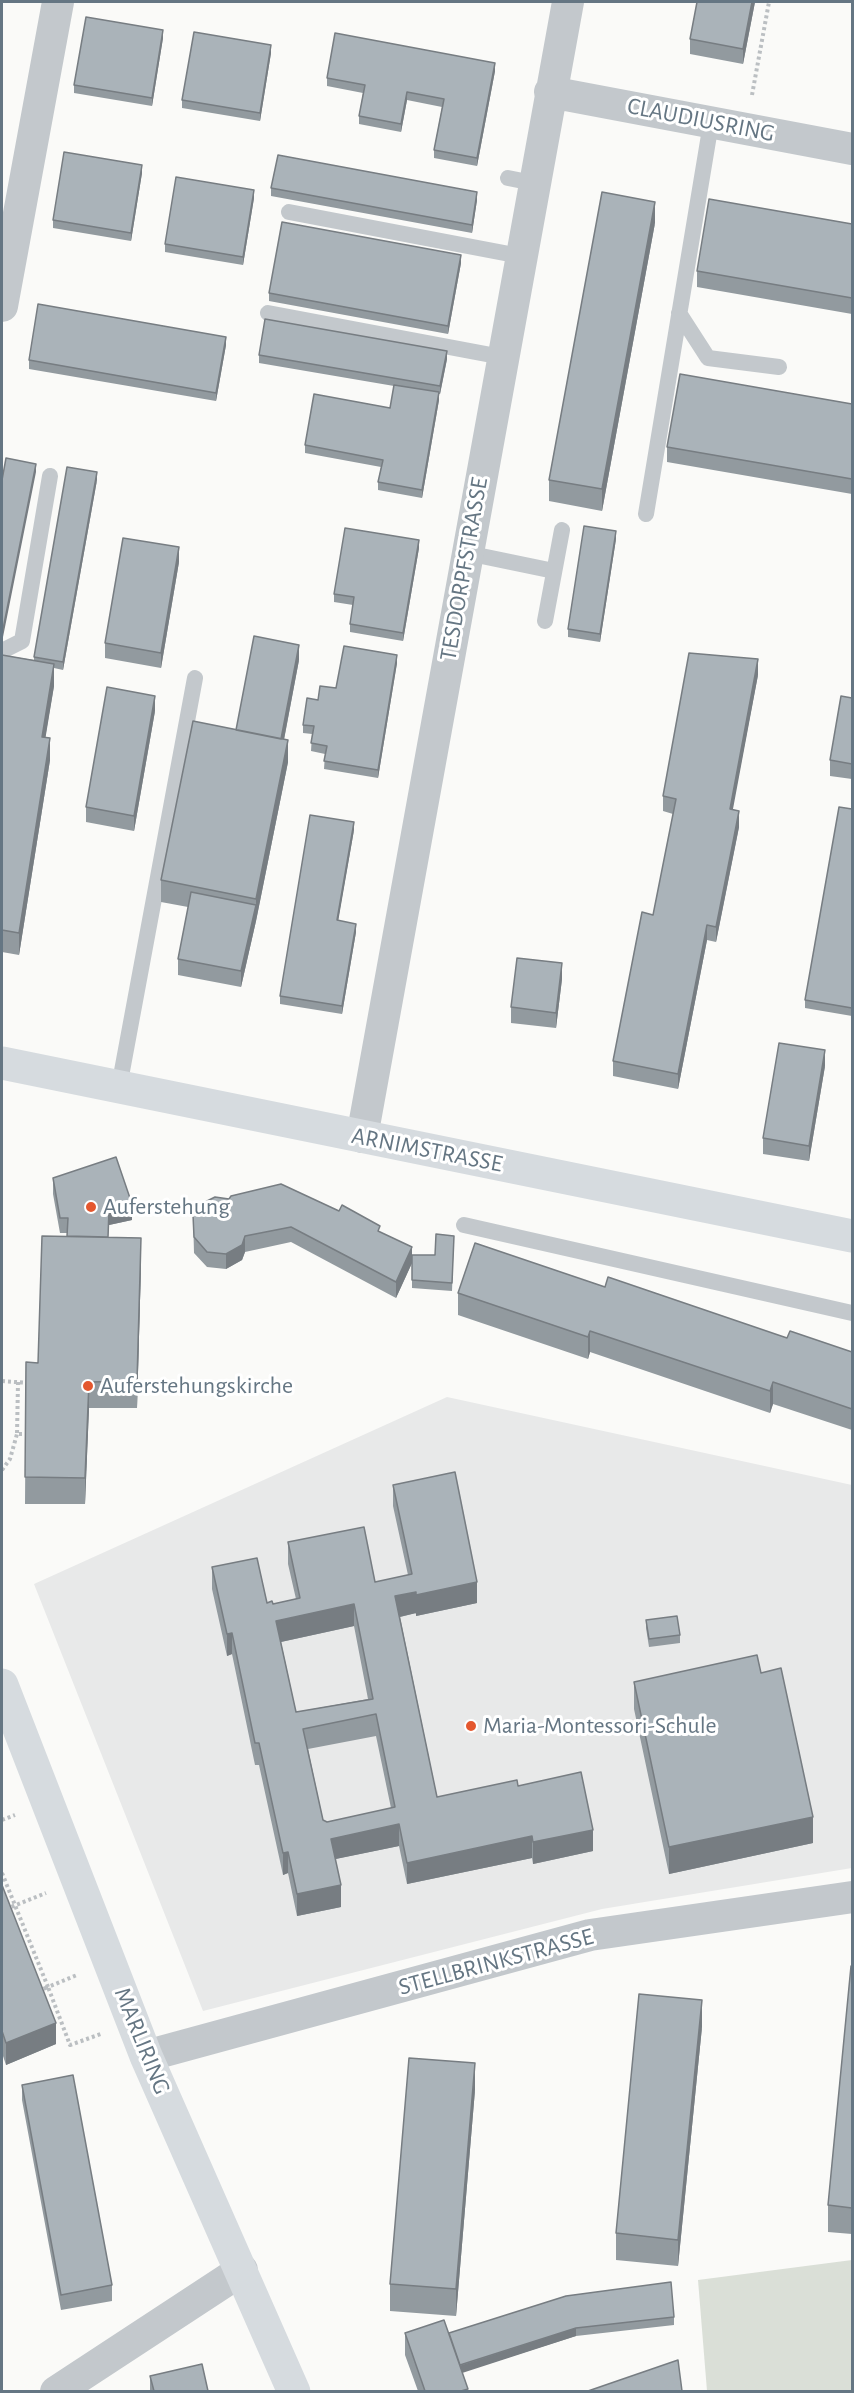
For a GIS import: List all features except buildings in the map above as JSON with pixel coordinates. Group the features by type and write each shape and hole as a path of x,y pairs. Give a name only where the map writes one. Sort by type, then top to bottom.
{"main road":[{"name":"ARNIMSTRASSE","path":"2,1063 852,1236"},
{"name":"MARLIRING","path":"2,1685 146,2056 294,2391"}],"street":[{"path":"2,306 7,245 58,2"},
{"name":"TESDORPFSTRASSE","path":"362,1137 520,256 520,181 550,92 568,2"},
{"name":"CLAUDIUSRING","path":"550,92 852,149"},
{"name":"STELLBRINKSTRASSE","path":"146,2056 590,1935 852,1897"},
{"path":"56,2391 242,2270"}],"lane":[{"path":"646,514 711,123"},
{"path":"289,212 520,256"},
{"path":"268,313 502,357"},
{"path":"680,313 708,358 779,367"},
{"path":"2,651 22,641 50,476"},
{"path":"545,621 562,530"},
{"path":"467,553 555,572"},
{"path":"119,1088 195,678"},
{"path":"464,1225 852,1313"}],"path":[{"path":"746,129 769,2"},
{"path":"2,1381 38,1383"},
{"path":"2,1470 10,1459 17,1434 18,1382"},
{"path":"17,1434 26,1434"},
{"path":"2,1820 16,1815"},
{"path":"2,1873 70,2045 100,2033 104,2042"},
{"path":"2,1910 46,1893"},
{"path":"35,1992 78,1975"}],"shaded area":[{"name":"Maria-Montessori-Schule","path":"447,1397 852,1485 852,1868 602,1909 203,2011 34,1584"},
{"path":"852,2260 852,2391 707,2391 698,2280"}],"place":[{"name":"Auferstehung","path":"91,1207"},
{"name":"Auferstehungskirche","path":"88,1386"},
{"name":"Maria-Montessori-Schule","path":"471,1726"}]}
